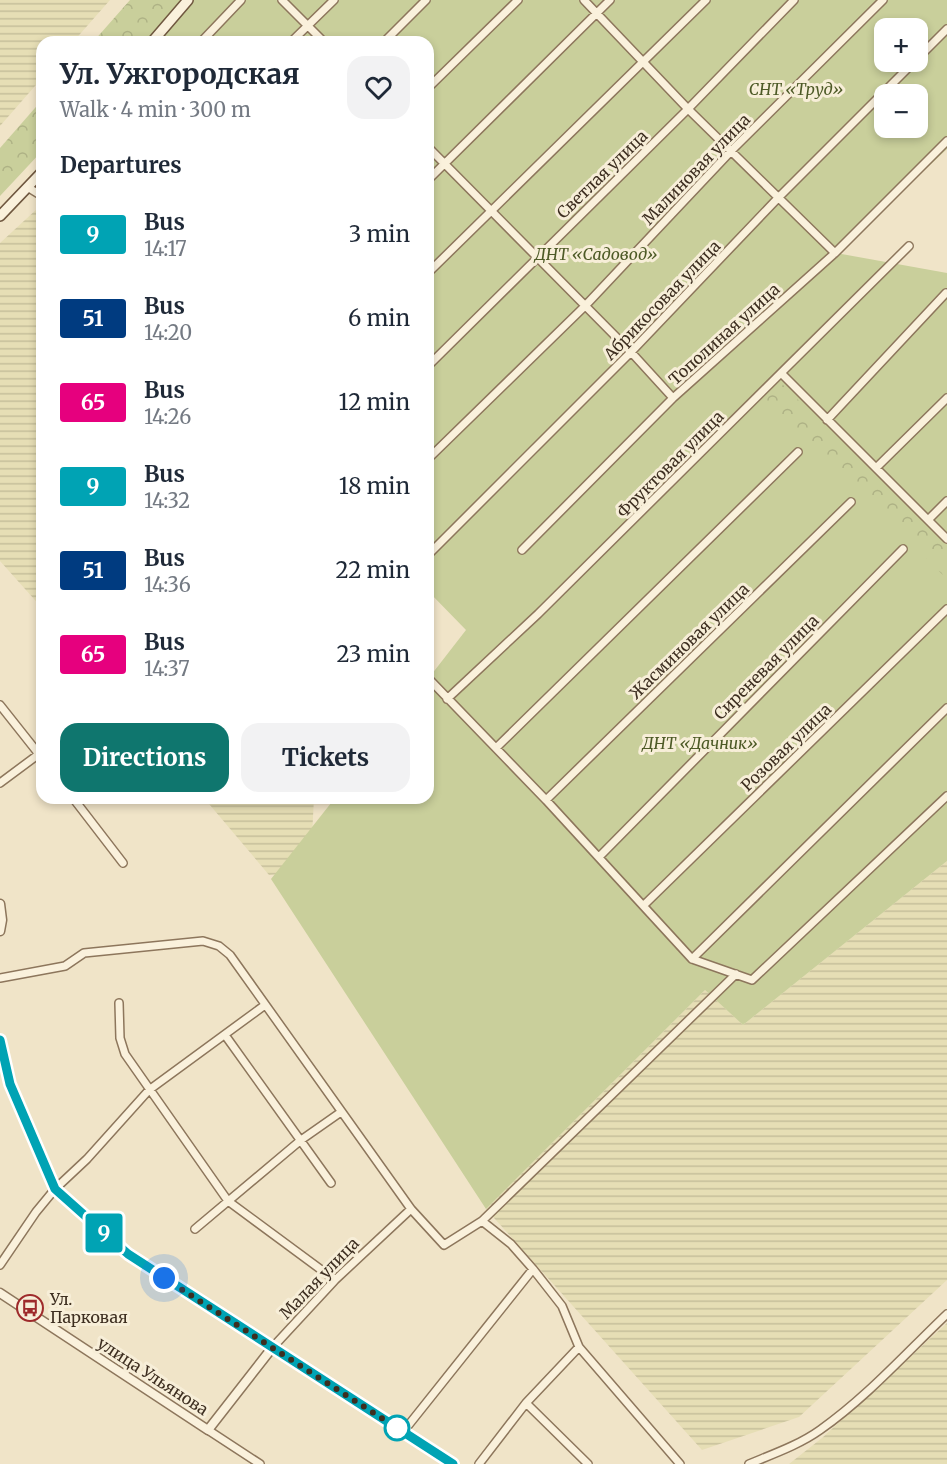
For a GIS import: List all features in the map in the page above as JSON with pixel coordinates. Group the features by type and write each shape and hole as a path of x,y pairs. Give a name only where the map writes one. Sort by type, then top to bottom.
{"main road":[{"path":"157,36 188,0"},
{"path":"0,216 36,179"}],"street":[{"path":"207,36 241,0"},
{"path":"282,0 318,36"},
{"path":"297,36 334,0"},
{"path":"390,36 426,0"},
{"path":"434,82 518,0"},
{"path":"584,0 688,109 835,253"},
{"path":"434,174 610,0"},
{"path":"434,267 705,0"},
{"name":"Светлая улица","path":"434,360 688,109 794,0"},
{"name":"Малиновая улица","path":"434,453 585,306 732,150 883,0"},
{"path":"928,48 947,29"},
{"name":"Абрикосовая улица","path":"434,549 631,352 778,198 904,72"},
{"name":"Тополиная улица","path":"522,550 673,398 835,253 947,141"},
{"path":"434,154 631,352 673,398"},
{"path":"29,188 36,192"},
{"name":"Фруктовая улица","path":"447,699 538,614 909,246"},
{"path":"827,420 946,293"},
{"path":"781,373 947,539"},
{"path":"876,468 947,398"},
{"path":"496,748 798,452"},
{"path":"927,520 947,501"},
{"name":"Жасминовая улица","path":"546,800 851,502"},
{"name":"Сиреневая улица","path":"599,857 903,549"},
{"name":"Розовая улица","path":"644,905 947,609"},
{"path":"434,685 546,800 692,959 752,980 947,796"},
{"path":"0,705 36,751"},
{"path":"692,959 947,708"},
{"path":"0,783 36,759"},
{"path":"78,804 123,863"},
{"path":"0,904 2,920 0,931"},
{"path":"0,978 65,966 84,953 203,941 219,946 230,955 411,1209 444,1245 482,1221 736,974"},
{"path":"119,1003 120,1038 125,1054 148,1090 228,1201 335,1280"},
{"path":"0,1265 36,1212 55,1189 87,1159 148,1090 264,1005"},
{"path":"225,1035 331,1183"},
{"path":"0,1040 10,1084 55,1189 128,1254 453,1464"},
{"path":"195,1229 301,1140 341,1112"},
{"name":"Малая улица","path":"208,1430 272,1348 335,1280 411,1209"},
{"path":"482,1221 511,1244 533,1269 562,1306 579,1347 680,1464"},
{"path":"403,1432 533,1269"},
{"name":"улица Ульянова","path":"0,1293 260,1464"},
{"path":"749,1464 790,1447 820,1431 947,1314"},
{"path":"479,1464 526,1402 579,1347"},
{"path":"526,1402 588,1464"}],"shaded area":[{"path":"0,0 110,0 78,36 36,36 36,85 0,126"},
{"path":"36,210 36,601 0,561 0,243"},
{"path":"209,804 314,804 312,836 283,874 269,875"},
{"path":"947,861 947,1280 799,1417 702,1450 486,1209 705,990 743,1025"},
{"path":"947,1323 947,1464 789,1464 822,1438"}],"green space":[{"path":"130,0 184,0 150,36 98,36"},
{"name":"ДНТ «Дачник»","path":"181,0 947,0 947,149 836,253 947,273 947,861 743,1025 705,990 486,1209 271,879 330,804 434,804 434,671 466,630 434,597 434,36 150,36"},
{"path":"36,107 36,157 0,196 0,148"},
{"path":"780,382 947,547 947,579 758,392"}],"bus line":[{"name":"9","path":"0,1040 10,1084 55,1189 128,1254 453,1464"}],"place":[{"name":"Ул. Парковая","path":"30,1308"}],"route":[{"path":"164,1278 397,1428"}],"park label":[{"name":"СНТ «Труд»","path":"796,89"},
{"name":"ДНТ «Садовод»","path":"596,254"}]}
